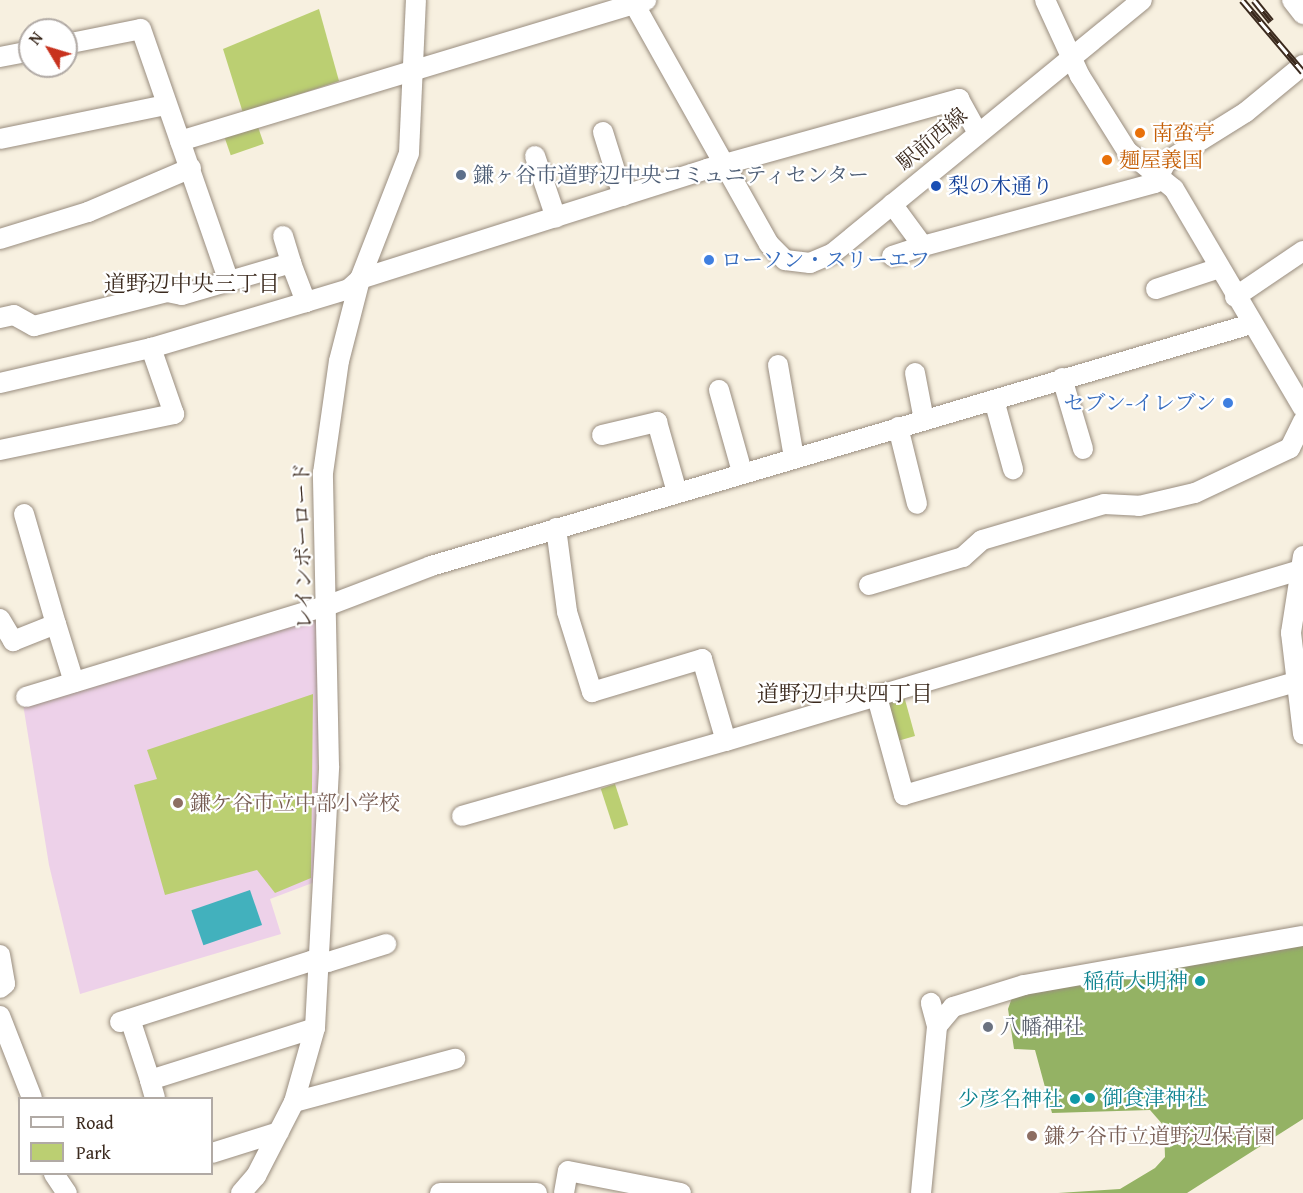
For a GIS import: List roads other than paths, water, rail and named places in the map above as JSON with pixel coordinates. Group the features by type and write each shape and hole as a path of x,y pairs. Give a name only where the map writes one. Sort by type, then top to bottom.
{"street":[{"name":"レインボーロード","path":"241,1193 279,1132 294,1102 315,1028 321,962 329,605 323,473 339,361 360,279 409,153 410,68 416,0"},
{"path":"1045,0 1072,57 1127,151 1174,189 1251,324 1303,408"},
{"name":"駅前西線","path":"638,1 722,165 769,244 785,260 810,263 833,253 977,132 1142,0"},
{"path":"1292,0 1303,14"},
{"path":"180,141 410,68 638,1"},
{"path":"78,42 141,29 229,281"},
{"path":"0,57 18,53"},
{"path":"892,256 1155,183 1166,162 1246,112 1303,65"},
{"path":"0,383 151,348 349,289 360,279 722,165 966,97 977,132"},
{"path":"0,139 166,105"},
{"path":"603,132 623,196"},
{"path":"535,156 556,218"},
{"path":"0,239 88,212 191,168"},
{"path":"892,204 922,246"},
{"path":"283,236 306,302"},
{"path":"1236,297 1303,251"},
{"path":"0,318 14,315 34,326 229,281 291,262"},
{"path":"1156,289 1219,268"},
{"path":"26,697 329,605 431,566 742,472 1251,324"},
{"path":"0,450 174,414 151,348"},
{"path":"778,365 794,458"},
{"path":"915,373 924,420"},
{"path":"1062,378 1083,449"},
{"path":"719,390 742,472"},
{"path":"994,400 1013,469"},
{"path":"869,585 963,556 982,540 1104,504 1139,506 1195,493 1290,448 1303,421"},
{"path":"602,435 657,422 677,492"},
{"path":"898,427 917,504"},
{"path":"24,514 74,682"},
{"path":"556,528 567,612 592,692 702,660 726,741"},
{"path":"462,816 877,697 1301,563 1291,633 1295,682 1303,734"},
{"path":"0,619 13,640 56,624"},
{"path":"877,697 904,795 1295,682"},
{"path":"937,1026 953,1007 1024,985 1303,936"},
{"path":"315,1028 153,1089 125,1021 386,944"},
{"path":"0,955 4,984 0,988"},
{"path":"921,1193 937,1026 931,1003"},
{"path":"0,1016 32,1097"},
{"path":"294,1102 450,1066"},
{"path":"213,1153 279,1132"},
{"path":"564,1193 568,1171 681,1193"},
{"path":"55,1175 67,1193"},
{"path":"440,1193 537,1193"}],"water":[{"path":"250,890 262,925 203,945 191,910"}],"railway":[{"path":"1242,0 1303,72"},
{"path":"1254,0 1271,21"}],"place":[{"name":"南蛮亭","path":"1140,133"},
{"name":"麺屋義国","path":"1107,160"},
{"name":"鎌ヶ谷市道野辺中央コミュニティセンター","path":"461,175"},
{"name":"梨の木通り","path":"936,186"},
{"name":"ローソン・スリーエフ","path":"709,260"},
{"name":"セブン-イレブン","path":"1228,403"},
{"name":"鎌ケ谷市立中部小学校","path":"178,803"},
{"name":"稲荷大明神","path":"1200,981"},
{"name":"八幡神社","path":"988,1027"},
{"name":"御食津神社","path":"1090,1098"},
{"name":"少彦名神社","path":"1075,1099"},
{"name":"鎌ケ谷市立道野辺保育園","path":"1032,1136"}],"district":[{"name":"道野辺中央三丁目","path":"192,284"},
{"name":"道野辺中央四丁目","path":"845,694"}]}
